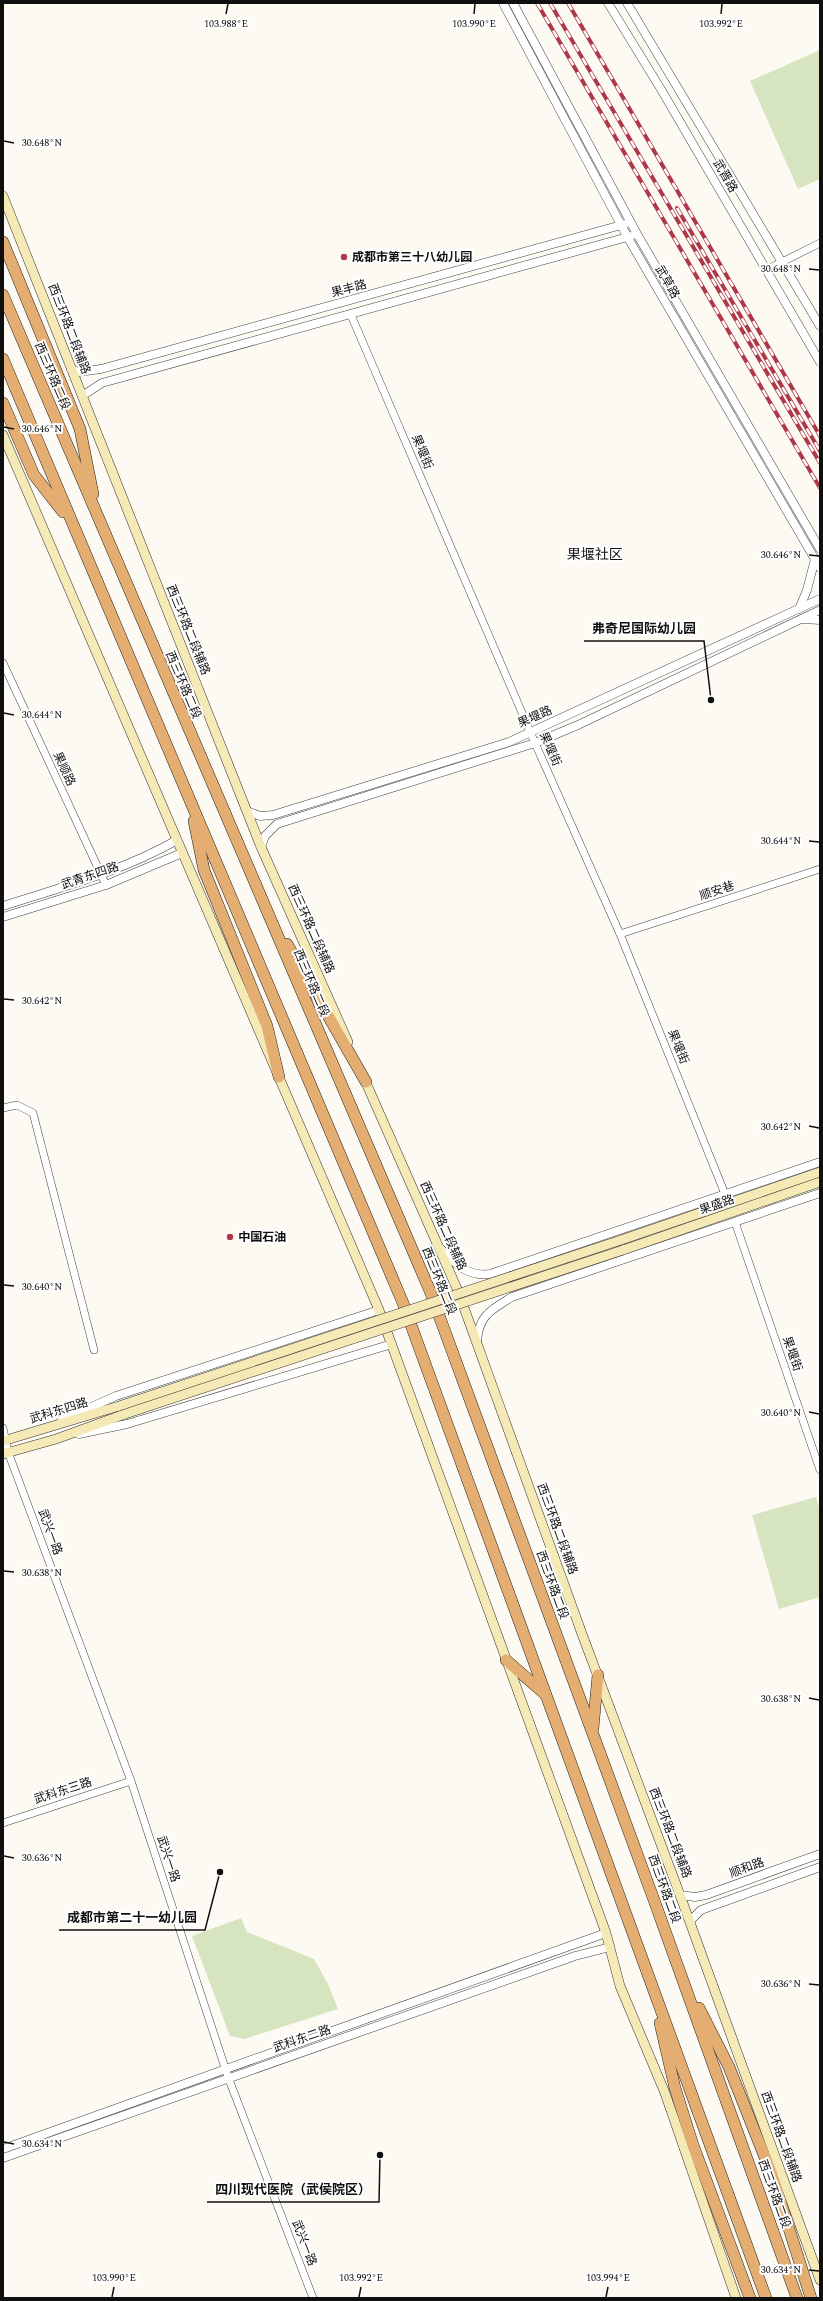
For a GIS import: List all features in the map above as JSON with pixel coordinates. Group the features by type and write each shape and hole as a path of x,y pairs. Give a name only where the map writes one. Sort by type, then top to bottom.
{"highway":[{"path":"3,242 80,429 97,516"},
{"name":"西三环路二段","path":"3,295 430,1291 677,1963 797,2298"},
{"path":"3,359 403,1303 766,2298"},
{"path":"3,403 34,475 72,523"},
{"path":"189,797 204,870 267,1026 279,1078"},
{"path":"260,897 366,1082"},
{"path":"506,1660 546,1694"},
{"path":"593,1733 598,1675"},
{"path":"677,1963 729,2067 772,2175 811,2296"},
{"path":"648,1974 675,2088 693,2145 750,2298"},
{"path":"741,2274 743,2298"}],"main road":[{"name":"西三环路二段辅路","path":"3,196 261,847 458,1291 598,1675 690,1920 819,2276"},
{"path":"3,435 392,1344 606,1933 620,1986 665,2093 736,2298"},
{"name":"武科东四路","path":"5,1441 45,1427 119,1406 618,1241 820,1172"},
{"name":"果盛路","path":"6,1453 56,1439 125,1414 623,1250 820,1182"}],"street":[{"name":"武草路","path":"503,3 628,238 820,568"},
{"name":"武草路","path":"512,3 632,222 637,234 820,550"},
{"name":"武晋路","path":"608,3 662,91 820,362"},
{"name":"武晋路","path":"627,3 820,326"},
{"name":"果丰路","path":"72,369 78,372 101,369 632,222"},
{"path":"82,396 102,383 628,238 637,234"},
{"path":"766,270 820,243"},
{"name":"果堰街","path":"351,315 535,743 620,934 725,1194"},
{"path":"799,609 807,590 815,559"},
{"name":"果堰路","path":"247,811 260,816 273,815 509,742 820,599"},
{"name":"果堰路","path":"261,847 265,836 277,824 535,743 578,725 820,610"},
{"path":"802,619 820,620"},
{"name":"果顺路","path":"3,663 106,885"},
{"name":"武青东四路","path":"3,906 101,875 159,851 177,840"},
{"name":"武青东四路","path":"3,917 106,885 182,853"},
{"name":"顺安巷","path":"620,934 820,869"},
{"path":"3,1108 17,1105 34,1113 94,1350"},
{"path":"439,1247 460,1267 482,1275 490,1274 820,1162"},
{"path":"764,1180 820,1172"},
{"path":"771,1210 820,1182"},
{"path":"477,1341 480,1322 490,1311 512,1297 820,1193"},
{"name":"果堰街","path":"735,1222 820,1470"},
{"path":"45,1427 116,1396 378,1310"},
{"path":"56,1439 127,1424 392,1344"},
{"name":"武兴一路","path":"3,1428 6,1453 131,1781 227,2073 313,2298"},
{"name":"武科东三路","path":"3,1823 131,1781"},
{"name":"顺和路","path":"680,1895 695,1897 706,1895 820,1854"},
{"name":"顺和路","path":"690,1920 701,1910 820,1867"},
{"name":"武科东二路","path":"3,2158 227,2073 606,1933"},
{"name":"武科东二路","path":"3,2149 575,1956 610,1947"}],"green space":[{"path":"820,50 820,179 798,189 750,81"},
{"path":"816,1497 820,1511 820,1597 779,1609 752,1515"},
{"path":"241,1918 247,1932 314,1959 328,1984 338,2009 244,2039 230,2036 192,1936"}],"railway":[{"path":"537,3 820,488"},
{"path":"550,3 820,463"},
{"path":"568,3 820,436"},
{"path":"677,208 820,451"}],"place":[{"name":"成都市第三十八幼儿园","path":"344,257"},
{"name":"弗奇尼国际幼儿园","path":"711,700"},
{"name":"中国石油","path":"230,1237"},
{"name":"成都市第二十一幼儿园","path":"220,1872"},
{"name":"四川现代医院（武侯院区）","path":"380,2155"}],"district":[{"name":"果堰社区","path":"595,554"}]}
